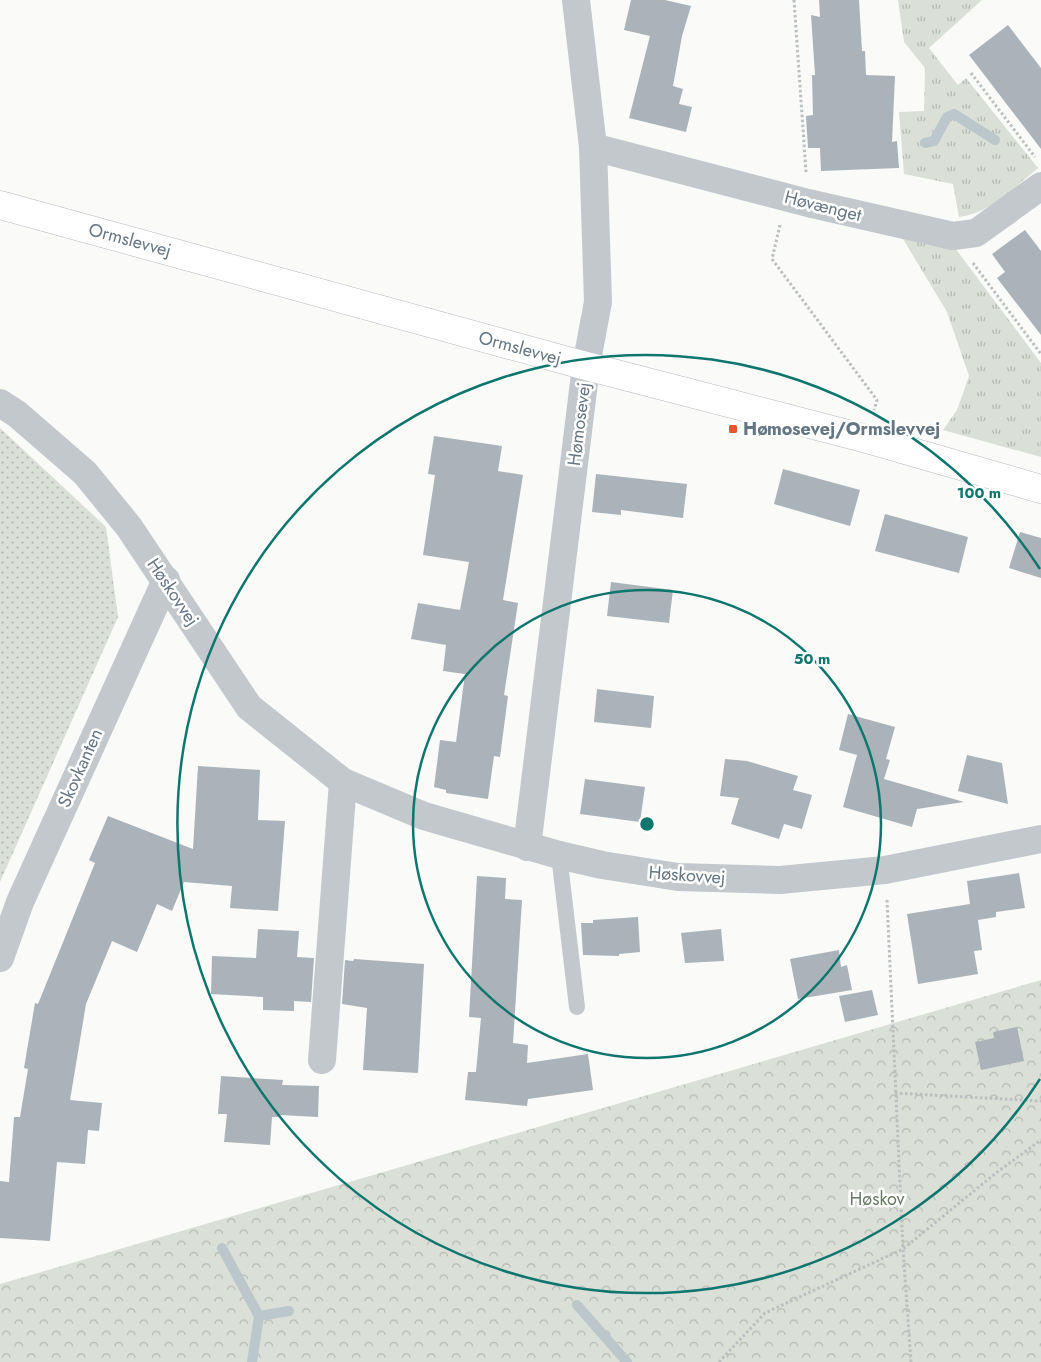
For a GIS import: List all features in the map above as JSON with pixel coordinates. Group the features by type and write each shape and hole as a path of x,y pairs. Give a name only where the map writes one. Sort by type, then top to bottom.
{"street":[{"name":"Hømosevej","path":"527,847 586,366 598,302 593,147 576,0"},
{"name":"Høvænget","path":"593,147 797,200 953,236 976,233 1041,186"},
{"name":"Ormslevvej","path":"0,205 586,366 867,439 1041,489"},
{"name":"Høskovvej","path":"0,403 17,414 85,473 129,527 249,706 343,782 424,816 558,855 602,865 678,877 780,880 885,870 1041,839"},
{"name":"Skovkanten","path":"0,958 20,902 166,580"},
{"path":"322,1060 343,782"}],"lane":[{"path":"558,855 577,1006"}],"path":[{"path":"794,0 797,200 772,259 877,400 867,439"},
{"path":"971,73 1041,165"},
{"path":"953,236 1041,354"},
{"path":"885,870 903,1249 911,1362"},
{"path":"896,1092 1041,1101"},
{"path":"719,1362 765,1313 903,1249 996,1173 1041,1140"}],"green space":[{"path":"898,0 982,0 929,48 958,85 966,78 1038,168 991,205 970,215 959,217 953,184 904,174 899,112 924,111 925,68 904,42"},
{"path":"903,239 955,248 1041,363 1041,457 943,430 957,410 969,376 947,312"},
{"path":"0,428 106,527 118,617 0,882"},
{"name":"Høskov","path":"1041,980 1041,1362 0,1362 0,1284"}],"building":[{"path":"631,0 665,0 691,6 682,36 673,86 683,89 679,104 692,107 686,132 629,118 650,36 624,30"},
{"path":"819,0 859,0 862,51 865,51 866,75 895,76 892,142 897,141 899,168 821,171 820,148 808,148 806,116 813,115 812,75 815,75 811,15 820,17"},
{"path":"1008,25 1041,68 1041,149 969,55"},
{"path":"1025,230 1041,251 1041,335 997,278 1005,272 992,254"},
{"path":"434,436 502,446 498,471 523,475 503,600 518,603 504,695 508,696 500,757 494,756 488,799 446,793 446,790 434,787 440,740 456,742 465,674 443,671 446,645 411,639 418,603 460,610 469,562 423,555 435,475 428,474"},
{"path":"783,469 860,490 850,526 774,504"},
{"path":"596,474 687,484 683,518 621,510 621,515 592,512"},
{"path":"885,514 968,537 959,573 875,551"},
{"path":"1020,532 1041,538 1041,578 1009,568"},
{"path":"611,582 673,590 669,623 607,616"},
{"path":"597,689 654,696 651,728 594,722"},
{"path":"848,714 895,727 886,759 890,760 884,779 964,802 917,809 912,827 843,807 857,755 839,750"},
{"path":"967,755 1002,763 1008,804 958,791"},
{"path":"725,759 747,761 798,776 793,790 812,795 802,829 784,824 779,839 731,824 739,798 720,796"},
{"path":"198,766 260,770 258,820 285,821 278,911 230,908 232,886 184,882 172,911 157,904 137,952 112,941 86,1004 70,1100 102,1103 99,1131 88,1130 85,1164 57,1162 50,1241 0,1238 0,1181 9,1182 14,1117 20,1117 28,1069 24,1068 35,1003 38,1004 95,863 89,860 108,816 193,849"},
{"path":"585,779 645,787 640,822 580,814"},
{"path":"1019,873 1025,908 996,912 996,917 978,920 982,950 974,951 978,974 918,984 907,914 970,904 967,881"},
{"path":"477,876 506,878 505,899 522,900 513,1043 528,1045 527,1063 588,1054 593,1090 528,1099 527,1106 465,1100 468,1072 476,1072 481,1018 469,1017"},
{"path":"638,917 640,952 619,954 619,956 583,955 581,923 593,923 593,920"},
{"path":"258,929 299,931 297,957 314,958 311,1002 294,1001 294,1011 263,1010 263,997 211,994 212,956 256,958"},
{"path":"721,929 724,961 685,963 681,933"},
{"path":"839,950 841,967 847,965 852,990 798,999 790,959"},
{"path":"354,959 424,964 418,1073 363,1070 367,1008 342,1004 345,960 353,961"},
{"path":"872,990 878,1015 845,1022 839,996"},
{"path":"1017,1027 1024,1061 981,1070 975,1042 994,1038 993,1032"},
{"path":"221,1076 283,1080 282,1085 319,1086 318,1117 280,1115 280,1117 272,1117 270,1145 224,1142 227,1114 218,1114"}],"waterway":[{"path":"925,143 934,141 947,117 954,114 995,140"},
{"path":"222,1248 259,1316 252,1362"},
{"path":"577,1305 627,1362"},
{"path":"259,1316 289,1311"}],"place":[{"name":"Hømosevej/Ormslevvej","path":"733,429"}]}
